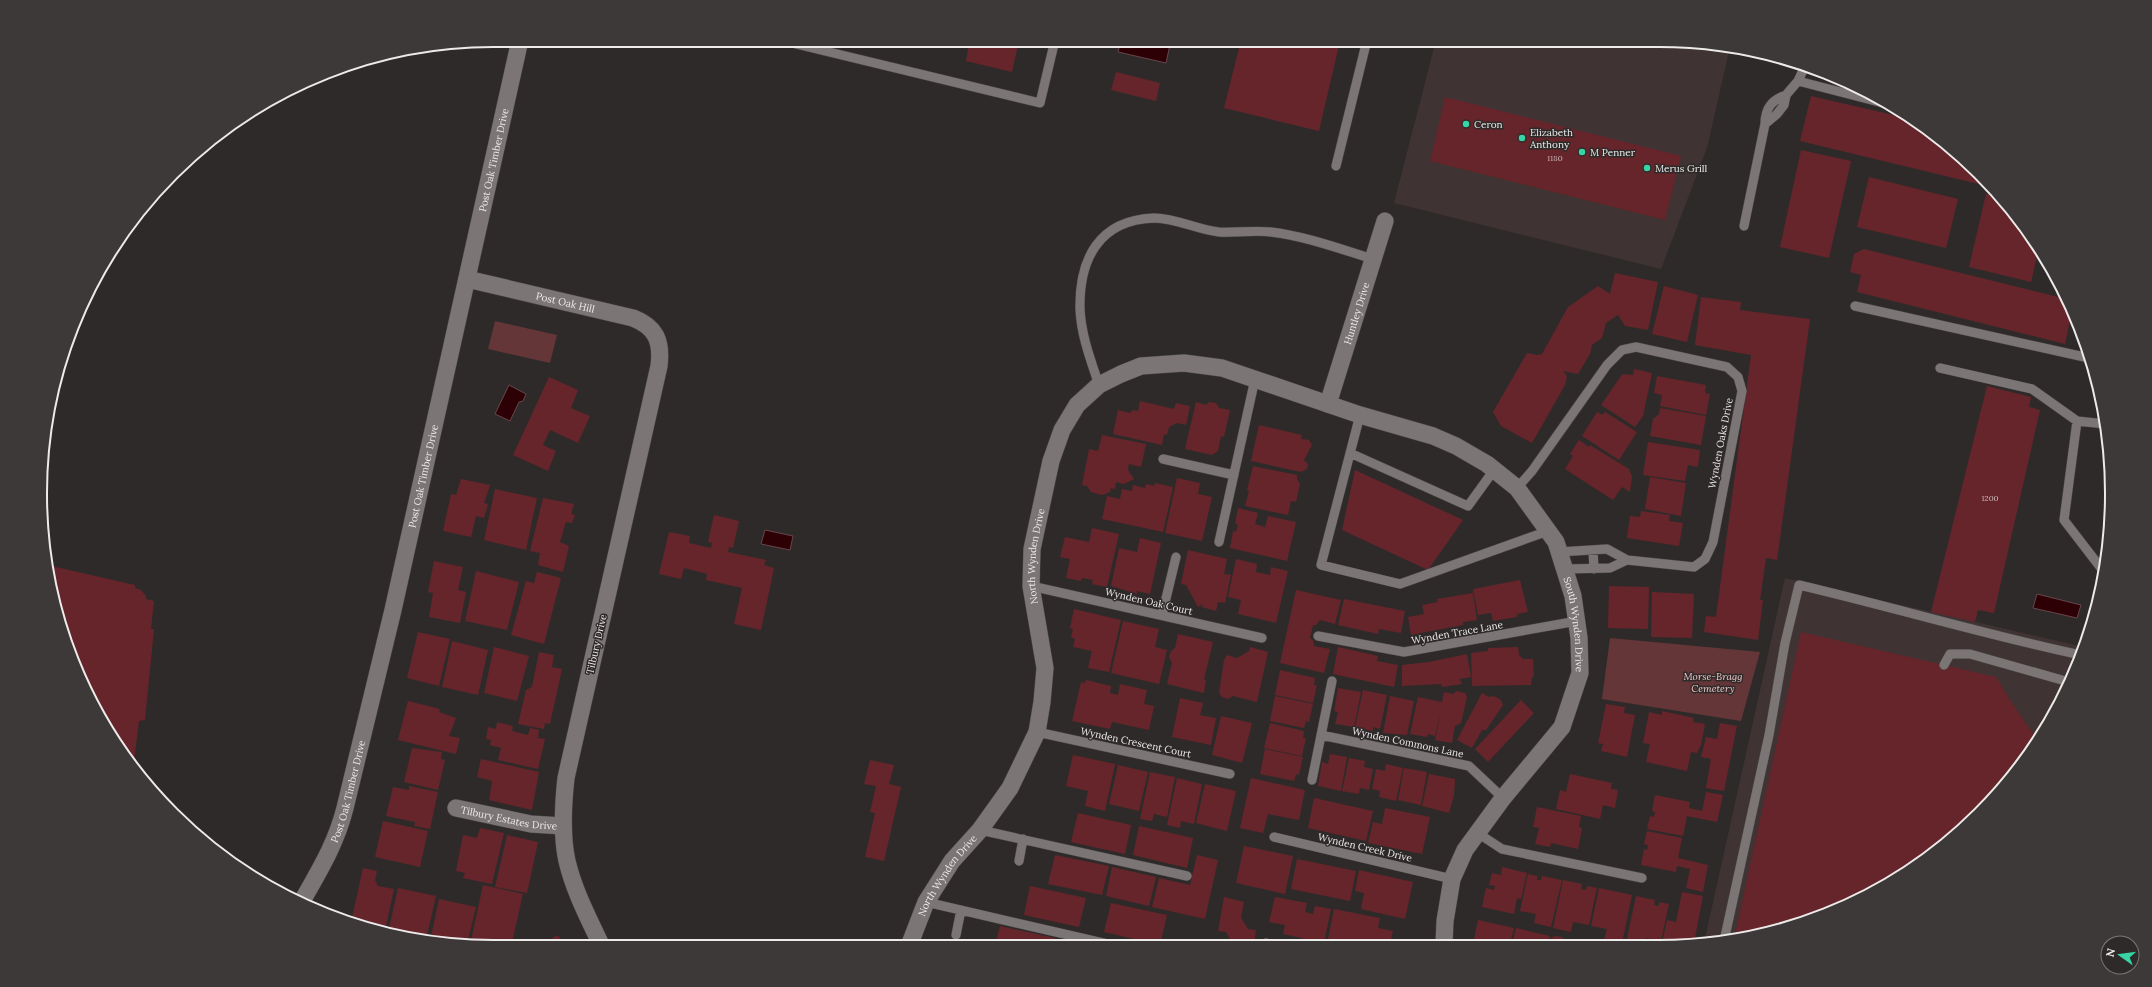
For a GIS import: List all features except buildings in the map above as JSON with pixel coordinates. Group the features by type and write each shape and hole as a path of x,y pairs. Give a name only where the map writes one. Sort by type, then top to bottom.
{"street":[{"name":"Post Oak Timber Drive","path":"304,898 325,862 338,834 346,808 393,610 518,47"},
{"name":"Huntley Drive","path":"1328,404 1385,222"},
{"name":"Post Oak Hill","path":"467,279 633,318 652,329 656,337"},
{"name":"Tilbury Drive","path":"599,940 576,888 567,860 563,826 566,778 659,366 660,346 656,337"},
{"name":"North Wynden Drive","path":"911,940 926,902 952,861 980,830 1010,788 1037,732 1042,702 1045,668 1031,586 1032,549 1051,461 1062,430 1077,405 1099,385 1141,366 1184,363 1222,368 1328,404"},
{"name":"South Wynden Drive","path":"1328,404 1456,446 1494,470 1517,488 1556,542 1573,596 1577,621 1580,673 1562,727 1476,832 1465,850 1452,879 1445,921 1444,940"},
{"name":"Tilbury Estates Drive","path":"456,808 530,824 563,826"}],"lane":[{"path":"808,47 1040,103 1053,47"},
{"path":"1336,166 1365,47"},
{"path":"1744,226 1768,108 1774,100 1786,96 1798,81 1803,71"},
{"path":"1798,81 1866,98"},
{"path":"1099,385 1088,352 1081,302 1086,263 1095,244 1111,230 1132,222 1155,218 1218,232 1270,232 1303,239 1373,259"},
{"path":"1855,306 2083,357"},
{"name":"Wynden Oaks Drive","path":"1517,488 1532,471 1607,365 1622,350 1636,347 1727,367 1738,377 1742,391 1713,542 1705,559 1694,567 1627,560 1607,549 1559,552"},
{"path":"1940,368 2032,389 2077,421 2099,423"},
{"path":"1218,542 1255,379"},
{"path":"1360,415 1321,565 1400,584 1548,531"},
{"path":"2077,421 2064,520 2099,565"},
{"path":"1350,453 1468,506 1494,470"},
{"path":"1163,459 1234,475"},
{"path":"1593,550 1594,569"},
{"path":"1162,616 1176,557"},
{"name":"Wynden Oaks Drive","path":"1565,570 1610,568 1627,560"},
{"path":"1725,935 1768,743 1785,643 1799,585 1889,606 2023,643 2075,654"},
{"name":"Wynden Oak Court","path":"1031,586 1262,638"},
{"name":"Wynden Trace Lane","path":"1318,636 1404,652 1577,621"},
{"path":"1944,665 1950,654 1970,654 2064,680"},
{"path":"1312,780 1332,681"},
{"name":"Wynden Crescent Court","path":"1037,732 1230,774"},
{"name":"Wynden Commons Lane","path":"1321,735 1469,766 1503,798"},
{"path":"980,830 1187,876"},
{"path":"1476,832 1502,849 1642,878"},
{"name":"Wynden Creek Drive","path":"1274,837 1452,879"},
{"path":"1018,862 1023,839"},
{"path":"926,902 1090,940"},
{"path":"956,935 961,910"}],"shaded area":[{"path":"1119,47 1169,47 1166,63 1118,52"},
{"path":"1434,47 1658,47 1688,48 1729,53 1707,148 1661,269 1394,203"},
{"path":"509,385 526,394 523,401 519,402 510,421 495,414"},
{"path":"765,530 793,536 790,550 761,544"},
{"path":"1785,578 2078,646 2059,691 2030,742 1994,788 1953,829 1930,848 1907,865 1882,880 1829,906 1774,925 1705,937"},
{"path":"2037,594 2081,605 2077,618 2033,608"}],"green space":[{"path":"495,321 557,335 550,363 488,349"},
{"name":"Morse-Bragg Cemetery","path":"1610,638 1760,652 1741,721 1602,699"}],"place":[{"name":"Ceron","path":"1466,124"},
{"name":"Elizabeth Anthony","path":"1522,138"},
{"name":"M Penner","path":"1582,152"},
{"name":"Merus Grill","path":"1647,168"}]}
